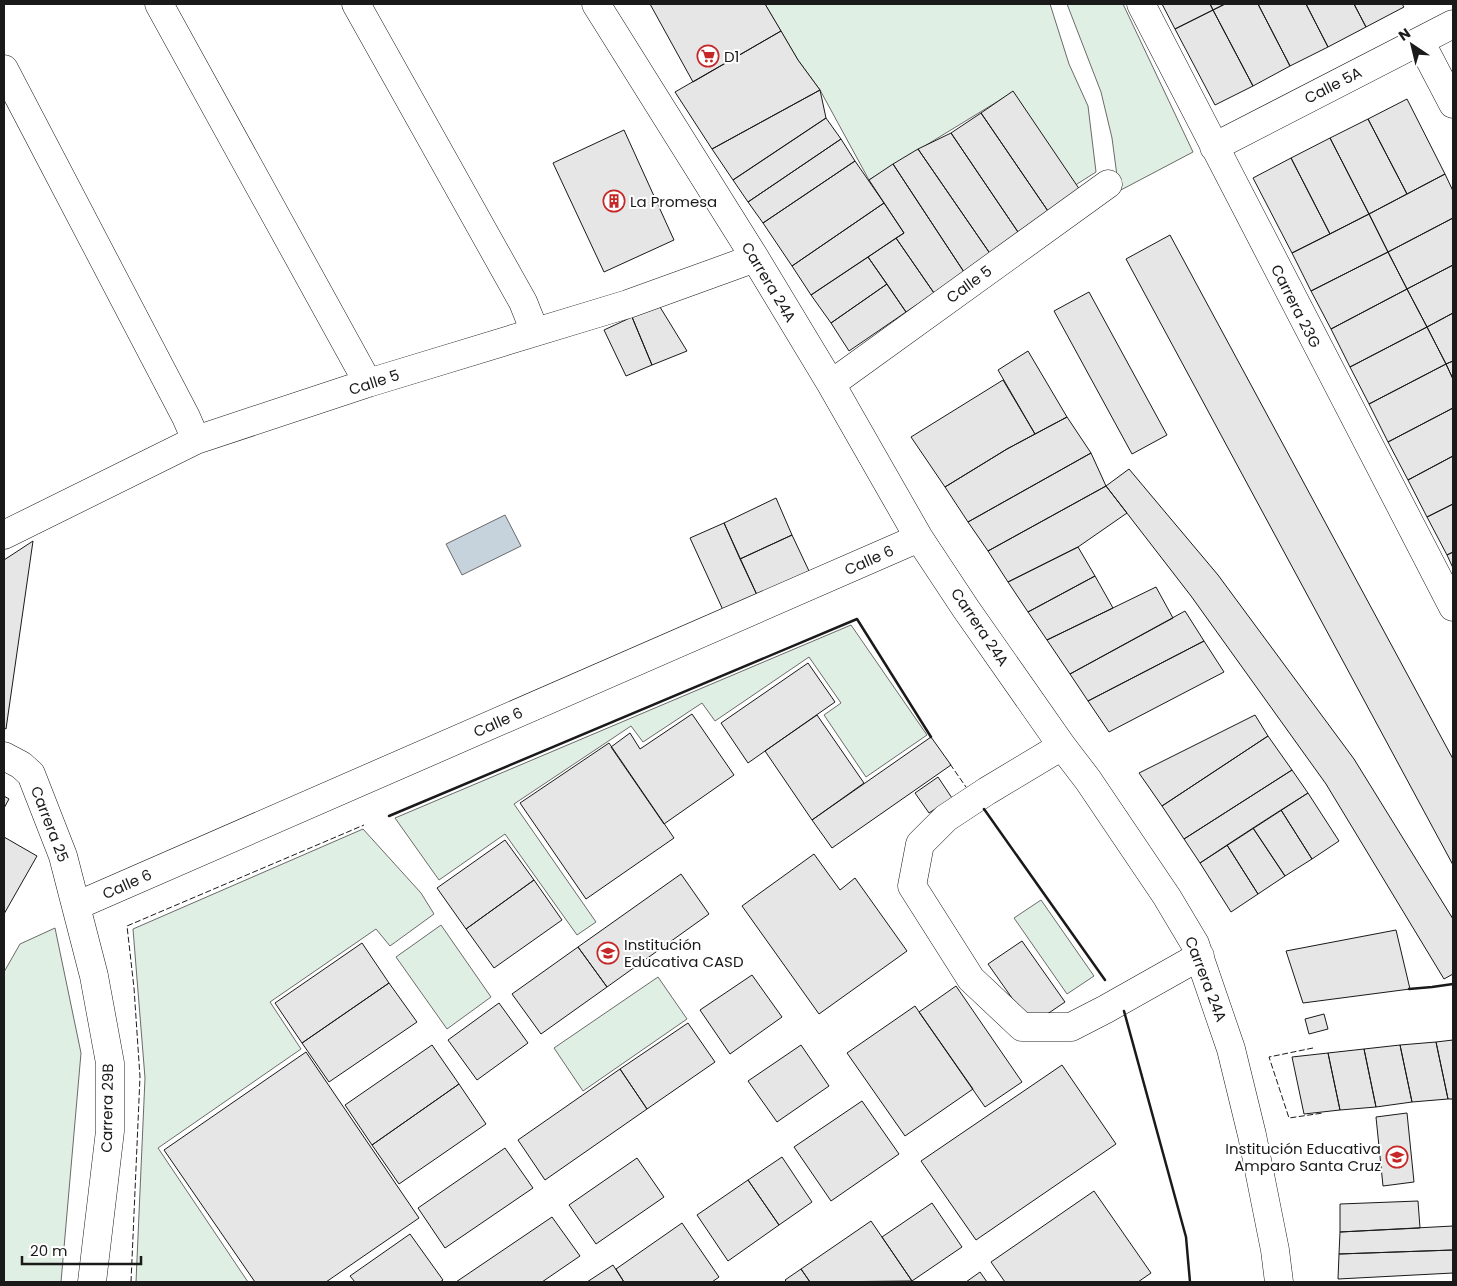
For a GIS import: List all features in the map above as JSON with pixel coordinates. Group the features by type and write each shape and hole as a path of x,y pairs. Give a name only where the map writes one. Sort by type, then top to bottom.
{"street":[{"path":"158,4 368,383"},
{"path":"356,4 523,302 535,332"},
{"name":"Carrera 24A","path":"596,4 755,258 919,538 966,609 1088,780 1167,897 1195,944 1231,1049 1252,1135 1279,1282"},
{"name":"Carrera 23G","path":"1140,4 1453,607"},
{"name":"Calle 5A","path":"1214,147 1453,24"},
{"path":"1420,41 1453,104"},
{"path":"4,69 186,417 196,440"},
{"name":"Calle 5","path":"830,384 1108,184"},
{"name":"Calle 5","path":"4,534 196,440 368,383 628,304 755,258"},
{"name":"Calle 6","path":"76,906 919,538"},
{"path":"1062,746 946,818 920,844 912,886 971,979 1022,1027 1071,1027 1200,956"},
{"name":"Carrera 25","path":"4,756 22,765 31,774 63,856 76,906"},
{"name":"Carrera 29B","path":"76,906 94,976 110,1063 110,1131 92,1282"}],"green space":[{"path":"765,4 1050,4 1069,64 1088,106 1096,172 1044,205 1013,92 869,180 820,90 798,60"},
{"path":"1067,4 1123,4 1193,152 1119,191 1112,138 1101,92"},
{"path":"851,625 927,735 866,777 824,715 841,703 809,657 715,721 702,703 643,742 631,726 514,804 596,922 577,935 505,834 439,880 395,818"},
{"path":"363,829 421,893 434,914 390,946 376,929 270,1002 301,1049 158,1148 248,1282 136,1282 145,1078 133,929"},
{"path":"1041,900 1094,976 1067,994 1014,918"},
{"path":"441,925 491,997 447,1029 396,957"},
{"path":"55,928 81,1053 61,1282 4,1282 4,972 20,944"},
{"path":"658,977 687,1019 583,1091 554,1048"}],"shaded area":[{"path":"505,515 521,546 462,575 446,544"}],"building":[{"name":"D1","path":"650,4 765,4 781,31 693,82"},
{"path":"1162,4 1210,4 1213,10 1175,29"},
{"path":"1210,4 1225,4 1213,10"},
{"path":"1225,4 1258,4 1290,66 1253,86 1213,10"},
{"path":"1258,4 1306,4 1328,47 1290,66"},
{"path":"1306,4 1354,4 1366,27 1328,47"},
{"path":"1354,4 1402,4 1404,7 1366,27"},
{"path":"1213,10 1253,86 1215,105 1175,29"},
{"path":"781,31 798,60 820,90 712,149 675,92"},
{"path":"820,90 826,118 733,180 712,149"},
{"path":"1013,91 1082,193 1050,214 981,113"},
{"path":"1407,99 1445,174 1407,194 1368,119"},
{"path":"981,113 1050,214 1020,235 951,133"},
{"path":"826,118 841,139 748,202 733,180"},
{"path":"1368,119 1407,194 1369,214 1330,138"},
{"name":"La Promesa","path":"624,130 674,240 604,272 553,163"},
{"path":"951,133 1020,235 991,255 918,149"},
{"path":"1330,138 1369,214 1330,234 1291,158"},
{"path":"841,139 855,161 763,223 748,202"},
{"path":"918,149 991,255 964,272 893,164"},
{"path":"1291,158 1330,234 1292,253 1253,178"},
{"path":"855,161 884,203 792,266 763,223"},
{"path":"893,164 964,272 934,293 896,238 904,233 869,180"},
{"path":"1445,174 1453,191 1453,218 1388,252 1369,214"},
{"path":"884,203 904,233 811,295 792,266"},
{"path":"1369,214 1388,252 1311,291 1292,253"},
{"path":"1453,218 1453,265 1407,289 1388,252"},
{"path":"1170,235 1453,759 1453,865 1126,259"},
{"path":"896,238 934,293 906,312 868,257"},
{"path":"1388,252 1407,289 1331,329 1311,291"},
{"path":"868,257 887,284 831,323 811,295"},
{"path":"1453,265 1453,313 1427,327 1407,289"},
{"path":"887,284 906,312 849,351 831,323"},
{"path":"1407,289 1427,327 1350,367 1331,329"},
{"path":"1089,292 1167,435 1132,454 1054,311"},
{"path":"660,307 687,351 652,365 632,317"},
{"path":"1453,313 1453,361 1446,364 1427,327"},
{"path":"632,317 652,365 626,376 604,330"},
{"path":"1427,327 1446,364 1369,404 1350,367"},
{"path":"1028,351 1067,417 1035,434 998,370"},
{"path":"1453,361 1453,379 1446,364"},
{"path":"1446,364 1453,379 1453,408 1388,442 1369,404"},
{"path":"1003,380 1035,434 945,487 911,437"},
{"path":"1453,408 1453,456 1408,480 1388,442"},
{"path":"1067,417 1091,453 968,522 945,487 1007,449"},
{"path":"1091,453 1106,486 988,551 968,522"},
{"path":"1453,456 1453,504 1427,517 1408,480"},
{"path":"1129,469 1218,575 1354,759 1453,919 1453,974 1444,979 1326,784 1191,596 1106,486"},
{"path":"1106,486 1127,513 1078,547 1008,582 988,551"},
{"path":"776,498 792,535 740,559 724,523"},
{"path":"1453,504 1453,552 1447,555 1427,517"},
{"path":"724,523 757,595 723,610 690,538"},
{"path":"792,535 809,571 757,595 740,559"},
{"path":"33,541 6,729 4,728 4,560"},
{"path":"1078,547 1095,576 1028,612 1008,582"},
{"path":"1453,552 1453,568 1447,555"},
{"path":"1095,576 1113,608 1047,640 1028,612"},
{"path":"1156,587 1173,618 1070,674 1047,640"},
{"path":"1185,611 1204,641 1088,701 1070,674"},
{"path":"1204,641 1224,672 1109,732 1088,701"},
{"path":"808,663 835,702 748,763 721,723"},
{"path":"692,714 734,775 664,824 611,747 630,733 640,749"},
{"path":"817,715 864,783 812,820 765,751"},
{"path":"1255,715 1268,736 1162,806 1139,773"},
{"path":"1268,736 1292,770 1184,839 1162,806"},
{"path":"931,737 951,765 832,848 812,820"},
{"path":"609,743 674,838 586,899 520,803"},
{"path":"1292,770 1308,793 1200,863 1184,839"},
{"path":"938,777 952,798 929,813 915,793"},
{"path":"1308,793 1339,841 1312,859 1281,810"},
{"path":"4,796 9,799 4,808"},
{"path":"1281,810 1312,859 1285,876 1253,828"},
{"path":"1253,828 1285,876 1258,894 1227,845"},
{"path":"4,837 37,856 4,914"},
{"path":"505,840 534,880 466,929 437,888"},
{"path":"1227,845 1258,894 1231,912 1200,863"},
{"path":"814,854 840,890 855,878 907,951 819,1014 742,906"},
{"path":"681,874 709,914 607,987 578,947"},
{"path":"534,880 562,920 494,968 466,929"},
{"path":"1396,930 1410,989 1303,1003 1286,951"},
{"path":"1022,941 1065,1002 1031,1025 988,964"},
{"path":"362,943 389,983 302,1043 275,1003"},
{"path":"578,947 607,987 541,1034 512,994"},
{"path":"752,975 782,1017 730,1054 700,1010"},
{"path":"389,983 417,1022 329,1082 302,1043"},
{"path":"956,986 1022,1082 985,1107 919,1012"},
{"path":"499,1003 528,1043 477,1080 448,1040"},
{"path":"915,1006 973,1089 905,1136 847,1053"},
{"path":"1324,1014 1328,1029 1309,1034 1305,1019"},
{"path":"688,1023 715,1062 647,1109 620,1069"},
{"path":"1453,1040 1453,1099 1448,1099 1436,1042"},
{"path":"1436,1042 1448,1099 1412,1102 1400,1045"},
{"path":"432,1045 459,1084 372,1145 345,1105"},
{"path":"801,1045 829,1086 777,1122 748,1081"},
{"path":"1400,1045 1412,1102 1376,1107 1364,1049"},
{"path":"1364,1049 1376,1107 1340,1110 1328,1053"},
{"path":"306,1052 419,1218 326,1282 255,1282 164,1150"},
{"path":"1328,1053 1340,1110 1304,1114 1292,1057"},
{"path":"1062,1065 1116,1144 976,1240 921,1161"},
{"path":"620,1069 647,1109 545,1180 518,1140"},
{"path":"459,1084 486,1124 399,1184 372,1145"},
{"path":"862,1101 899,1154 831,1201 794,1147"},
{"path":"1407,1113 1414,1182 1383,1186 1376,1117"},
{"path":"505,1148 533,1188 445,1248 418,1208"},
{"path":"782,1157 812,1202 779,1225 748,1180"},
{"path":"637,1158 664,1197 596,1244 569,1205"},
{"path":"748,1180 779,1225 728,1261 697,1215"},
{"path":"1094,1191 1151,1273 1138,1282 1005,1282 991,1262"},
{"path":"1418,1201 1420,1228 1340,1232 1340,1204"},
{"path":"932,1203 962,1247 912,1281 882,1237"},
{"path":"552,1217 580,1256 542,1282 456,1282"},
{"path":"871,1221 912,1281 810,1282 801,1269"},
{"path":"682,1223 719,1277 712,1282 624,1282 616,1269"},
{"path":"1453,1226 1453,1250 1339,1254 1340,1232"},
{"path":"410,1234 443,1280 440,1282 355,1282 350,1276"},
{"path":"1453,1250 1453,1273 1338,1279 1339,1254"},
{"path":"613,1265 624,1282 587,1282"},
{"path":"801,1269 810,1282 787,1282 785,1280"},
{"path":"980,1272 987,1282 966,1282"}],"fence":[{"path":"950,764 966,787"},
{"path":"131,1282 140,1077 134,988 127,926 364,825"},
{"path":"1313,1048 1269,1057 1289,1118 1323,1113"}],"wall":[{"path":"389,816 857,619 931,737"},
{"path":"984,809 1105,980"},
{"path":"1409,989 1453,984"},
{"path":"1124,1011 1186,1237 1190,1282"}],"place":[{"name":"D1","path":"708,56"},
{"name":"La Promesa","path":"614,201"},
{"name":"Institución Educativa CASD","path":"608,953"},
{"name":"Institución Educativa Amparo Santa Cruz","path":"1397,1157"}]}
